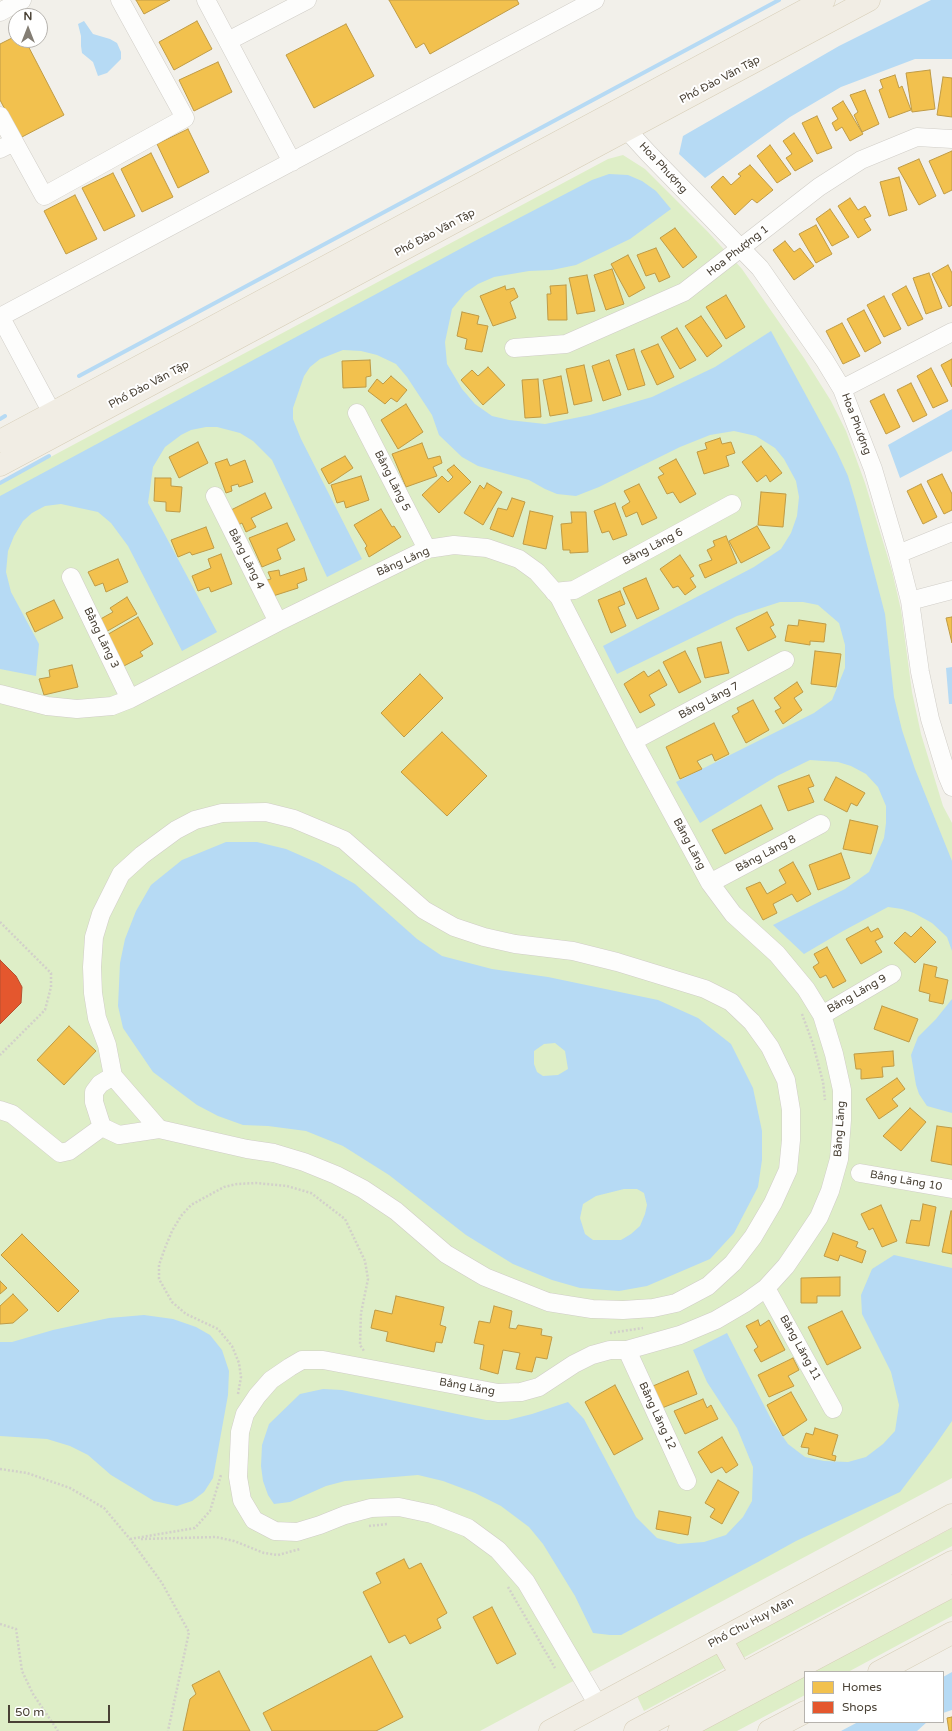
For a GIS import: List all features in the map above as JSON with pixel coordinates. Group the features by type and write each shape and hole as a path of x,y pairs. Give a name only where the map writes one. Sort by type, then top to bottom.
{"main road":[{"name":"Phố Đào Văn Tập","path":"0,441 824,0"},
{"name":"Phố Đào Văn Tập","path":"0,465 869,0"},
{"name":"Phố Chu Huy Mân","path":"550,1731 952,1515"},
{"path":"635,1731 952,1562"},
{"path":"679,1731 706,1725 952,1586"},
{"path":"881,1671 952,1633"},
{"path":"721,1639 741,1675"},
{"path":"769,1731 804,1713"}],"street":[{"path":"0,12 22,0"},
{"path":"0,116 7,145 44,196 185,118 120,0"},
{"path":"206,0 292,162"},
{"path":"228,41 307,0"},
{"path":"52,413 0,317 595,0"},
{"name":"Hoa Phượng","path":"627,130 760,268 825,361 842,389 873,468 898,554 910,601 920,672 930,719 950,779"},
{"name":"Hoa Phượng 1","path":"514,348 566,344 684,292 819,187 861,160 917,137 952,139"},
{"path":"842,389 952,332"},
{"name":"Bằng Lăng 5","path":"357,413 427,549"},
{"name":"Bằng Lăng 4","path":"215,496 278,622"},
{"name":"Bằng Lăng 6","path":"574,590 732,504"},
{"path":"898,554 952,532"},
{"name":"Bằng Lăng","path":"0,694 47,706 77,709 112,706 130,699 278,622 427,549 454,545 487,548 519,559 537,572 554,592 564,608 633,741 710,883 733,914 777,954 806,989 822,1015 834,1054 842,1090 842,1120 839,1159 830,1191 818,1216 786,1266 766,1288 745,1303 716,1320 680,1336 627,1350 610,1350 592,1355 574,1364 540,1386 521,1392 498,1393 323,1360 302,1360 290,1366 271,1380 257,1396 246,1414 240,1432 238,1477 242,1500 254,1520 275,1531 297,1532 370,1508 399,1508 432,1514 468,1528 498,1550 526,1582 572,1658 598,1705"},
{"name":"Bằng Lăng 3","path":"71,577 130,699"},
{"path":"554,592 574,590"},
{"path":"564,608 574,590"},
{"path":"910,601 952,590"},
{"name":"Bằng Lăng 7","path":"633,741 785,660"},
{"path":"113,1076 100,1084 94,1092 94,1102 102,1127 119,1135 159,1129 247,1149 274,1153 304,1162 336,1175 363,1189 396,1211 446,1254 485,1277 548,1302 592,1309 623,1310 653,1308 676,1303 708,1286 733,1263 757,1230 773,1203 788,1170 791,1140 791,1110 786,1080 770,1048 752,1022 731,1002 705,989 617,962 573,952 515,944 484,937 454,927 424,910 344,840 294,819 266,812 222,813 195,820 176,830 142,855 121,874 101,914 94,937 92,967 93,994 97,1018 107,1045 113,1076 159,1129"},
{"name":"Bằng Lăng 8","path":"710,883 821,824"},
{"name":"Bằng Lăng 9","path":"822,1015 892,974"},
{"path":"0,1110 12,1114 60,1153 69,1151 102,1127"},
{"path":"830,1191 860,1173 840,1142"},
{"name":"Bằng Lăng 10","path":"860,1173 952,1189"},
{"name":"Bằng Lăng 11","path":"766,1288 833,1409"},
{"name":"Bằng Lăng 12","path":"627,1350 687,1481"}],"path":[{"path":"0,922 51,973 51,987 45,1010 0,1054"},
{"path":"798,1008 802,1014 813,1044 823,1082 826,1108"},
{"path":"238,1395 241,1377 239,1363 232,1346 218,1329 186,1314 172,1302 159,1279 159,1265 172,1231 181,1216 191,1205 224,1187 236,1184 256,1183 287,1186 311,1193 344,1219 365,1261 368,1279 361,1313 360,1345 366,1356"},
{"path":"607,1334 647,1327"},
{"path":"0,1469 27,1473 70,1488 104,1508 130,1539 162,1583 189,1632 168,1731"},
{"path":"130,1539 195,1528 210,1511 215,1499 221,1474"},
{"path":"362,1526 393,1524"},
{"path":"130,1539 216,1536 234,1541 264,1553 278,1555 302,1548"},
{"path":"508,1586 555,1668"},
{"path":"0,1624 16,1629 22,1671 33,1694 58,1731"}],"green space":[{"path":"623,155 645,169 708,232 742,269 804,358 831,401 846,431 865,483 892,571 901,610 912,692 921,734 943,806 952,823 952,1478 480,1731 0,1731 0,484 608,159"},
{"path":"952,1528 952,1546 644,1711 637,1696"},
{"path":"952,1597 952,1616 850,1671 815,1671"},
{"path":"804,1677 804,1696 737,1731 702,1731"}],"water":[{"path":"931,0 952,0 952,59 915,59 841,87 790,117 705,178 679,154 683,136 839,46"},
{"path":"84,21 93,34 110,39 117,43 121,52 121,59 107,73 98,76 93,62 82,53 81,36 78,24"},
{"path":"609,174 628,175 642,181 656,191 671,209 630,239 576,265 552,270 529,271 494,277 478,284 465,293 452,309 445,342 447,364 462,389 475,404 492,416 509,420 545,424 590,415 652,397 715,367 771,331 837,452 848,476 856,503 885,614 894,697 902,730 915,769 952,861 952,951 947,937 932,923 914,913 902,909 888,907 804,954 773,925 845,889 869,872 884,838 886,806 878,787 866,774 851,766 838,762 810,760 777,776 700,823 676,782 814,713 832,700 845,668 845,645 839,623 818,605 803,602 780,602 737,616 617,674 603,646 754,567 781,549 791,533 797,516 799,497 796,481 784,459 775,448 756,436 734,431 710,435 680,447 599,487 576,496 557,494 529,480 478,466 462,457 439,435 432,415 407,377 396,364 377,355 361,351 343,350 320,359 310,367 304,376 293,408 293,419 301,439 362,559 327,577 272,460 253,441 240,433 217,427 206,427 191,430 181,435 165,447 153,467 148,503 217,632 182,651 128,546 111,523 98,512 61,504 45,506 32,513 23,521 14,536 8,551 6,572 11,592 39,644 36,676 0,669 0,496 473,242 592,180"},
{"path":"952,409 952,451 900,478 888,445"},
{"path":"952,667 952,704 949,704 946,668"},
{"path":"226,842 257,842 286,849 318,863 355,884 417,939 442,956 492,969 548,977 658,1000 698,1018 731,1044 753,1088 762,1131 762,1160 758,1187 734,1233 710,1259 647,1286 619,1291 580,1288 552,1280 513,1264 466,1235 389,1175 343,1146 306,1131 268,1126 243,1125 218,1116 197,1105 153,1072 123,1028 118,1006 120,963 125,939 136,911 151,885 182,860","holes":["555,1043 565,1051 568,1069 558,1075 543,1076 537,1072 534,1064 534,1051 544,1044","624,1189 637,1189 644,1193 647,1205 640,1226 621,1240 593,1240 585,1234 580,1218 583,1204 596,1196"]},
{"path":"952,999 952,1113 927,1106 919,1094 916,1085 911,1055 918,1037 936,1019"},
{"path":"894,1255 952,1268 952,1421 934,1447 900,1492 796,1541 621,1635 593,1633 575,1596 543,1544 529,1527 501,1506 475,1493 443,1481 418,1475 345,1481 326,1486 290,1502 274,1504 268,1495 263,1481 261,1466 262,1445 269,1424 300,1394 323,1389 342,1390 486,1420 508,1420 568,1402 584,1419 636,1517 657,1538 678,1544 704,1542 726,1535 743,1517 752,1501 753,1467 737,1428 707,1382 693,1350 727,1333 771,1419 788,1444 805,1457 824,1461 848,1462 866,1457 883,1444 895,1431 899,1405 891,1372 862,1314 861,1295 872,1269"},
{"path":"144,1315 173,1319 196,1327 210,1335 222,1350 229,1371 228,1395 213,1478 204,1492 192,1501 177,1506 154,1501 111,1475 88,1455 70,1446 47,1439 0,1436 0,1342 12,1342 53,1330 109,1318"},
{"path":"952,1672 952,1710 944,1713 944,1676"},
{"path":"856,1723 926,1723 917,1731 841,1731"}],"building: Homes":[{"path":"136,0 170,0 144,14"},
{"path":"389,0 517,0 519,4 430,54 424,43 416,48"},
{"path":"197,21 212,49 174,70 159,42"},
{"path":"346,24 374,76 314,108 286,55"},
{"path":"8,40 8,48 29,48 64,115 20,138 0,100 0,44"},
{"path":"218,62 232,92 194,111 179,80"},
{"path":"930,70 935,109 912,112 906,73"},
{"path":"895,75 899,88 902,86 911,110 889,118 879,90 883,88 880,80"},
{"path":"943,77 952,78 952,117 937,115"},
{"path":"865,90 879,124 862,132 854,115 858,112 850,95"},
{"path":"843,101 863,134 850,141 842,127 836,131 832,123 838,119 832,108"},
{"path":"817,116 832,148 817,154 802,123"},
{"path":"188,129 209,172 178,188 157,144"},
{"path":"794,133 813,161 795,171 786,158 792,154 783,141"},
{"path":"770,145 791,174 777,183 757,156"},
{"path":"952,151 952,190 944,194 929,161"},
{"path":"151,153 173,197 142,212 121,169"},
{"path":"919,159 936,196 919,205 898,168"},
{"path":"750,165 773,190 757,203 752,199 735,215 711,187 723,176 731,185 741,176 738,174"},
{"path":"113,173 135,216 104,231 82,188"},
{"path":"899,177 907,210 889,216 880,182"},
{"path":"75,195 97,239 66,254 44,211"},
{"path":"850,198 858,210 865,206 871,216 864,219 871,230 858,238 838,206"},
{"path":"830,209 849,237 832,246 816,219"},
{"path":"816,225 832,254 816,263 799,234"},
{"path":"675,228 697,257 683,268 660,238"},
{"path":"785,241 794,252 800,248 814,266 794,280 773,250"},
{"path":"656,248 670,277 659,282 655,273 646,276 637,255"},
{"path":"628,255 645,288 629,297 611,264"},
{"path":"948,265 952,273 952,305 949,307 932,274"},
{"path":"612,269 624,304 606,310 594,275"},
{"path":"929,273 942,308 926,314 913,278"},
{"path":"587,275 595,311 577,314 569,278"},
{"path":"566,285 567,320 548,320 547,294 551,294 550,286"},
{"path":"505,286 506,290 514,288 518,297 510,302 516,318 493,326 480,296"},
{"path":"906,286 923,319 908,326 892,294"},
{"path":"726,295 745,327 726,339 706,307"},
{"path":"884,296 901,329 884,337 867,305"},
{"path":"864,310 881,343 865,352 847,319"},
{"path":"462,312 479,316 477,324 488,326 482,352 465,349 467,339 457,336"},
{"path":"701,316 722,346 707,357 685,326"},
{"path":"842,323 860,356 843,364 826,331"},
{"path":"677,328 696,360 680,369 661,337"},
{"path":"658,344 674,377 657,385 641,351"},
{"path":"634,349 645,385 628,390 616,355"},
{"path":"952,359 952,387 941,365"},
{"path":"370,360 371,376 366,377 366,387 343,388 342,361"},
{"path":"609,360 621,395 603,401 592,366"},
{"path":"584,365 592,401 574,405 566,369"},
{"path":"488,367 505,385 483,405 461,380 472,370 478,376"},
{"path":"931,368 948,401 933,408 917,376"},
{"path":"391,376 407,390 397,402 391,398 385,404 368,391 377,379 383,384"},
{"path":"561,376 568,413 550,416 543,380"},
{"path":"538,379 541,417 525,418 522,380"},
{"path":"911,383 927,415 913,422 897,390"},
{"path":"884,394 900,427 886,434 870,401"},
{"path":"406,404 423,432 398,449 381,420"},
{"path":"720,438 722,444 731,442 735,453 726,456 729,466 704,474 697,452 707,449 705,443"},
{"path":"198,442 208,463 179,478 169,457"},
{"path":"422,443 428,459 440,456 442,463 433,467 437,476 406,487 392,454"},
{"path":"761,446 782,473 770,482 766,475 757,482 742,462"},
{"path":"345,456 353,468 329,484 321,469"},
{"path":"227,459 230,466 245,460 253,482 239,487 238,484 231,486 232,491 226,493 215,463"},
{"path":"676,459 696,494 680,503 673,492 667,494 658,477 664,474 659,468"},
{"path":"454,465 471,482 439,513 422,495 442,476 448,482 453,477 447,470"},
{"path":"942,474 952,494 952,510 944,514 927,481"},
{"path":"361,476 369,500 346,508 344,501 337,503 331,485"},
{"path":"155,478 171,478 171,486 182,487 180,512 166,511 166,502 154,501"},
{"path":"487,483 502,492 483,525 464,513 480,485 484,489"},
{"path":"639,484 657,518 642,525 637,512 626,517 622,507 630,502 624,491"},
{"path":"921,484 937,517 923,524 907,491"},
{"path":"761,492 786,494 783,527 758,525"},
{"path":"265,493 272,508 251,518 256,527 246,532 242,523 238,525 231,510"},
{"path":"512,498 525,502 513,537 490,529 498,508 507,510"},
{"path":"615,503 627,535 613,540 609,531 602,533 594,511"},
{"path":"381,509 392,527 394,526 401,537 369,557 365,548 367,546 354,525"},
{"path":"530,511 553,516 546,549 523,544"},
{"path":"571,512 586,512 588,552 570,553 570,550 563,550 561,524 572,523"},
{"path":"287,523 295,540 277,549 281,559 262,567 249,538"},
{"path":"757,526 770,548 741,563 729,541"},
{"path":"206,527 214,548 192,555 190,552 178,557 171,540"},
{"path":"726,536 737,563 705,578 699,565 712,560 707,550 715,546 713,541"},
{"path":"221,554 232,584 211,592 209,587 198,591 192,576 211,568 208,559"},
{"path":"680,555 694,576 690,578 696,587 685,595 678,586 673,588 660,569"},
{"path":"118,559 128,582 106,592 103,583 95,586 88,572"},
{"path":"304,568 307,580 297,584 298,588 273,596 267,580 271,579 268,572 279,570 280,576"},
{"path":"646,578 659,609 637,619 623,588"},
{"path":"620,591 625,604 618,607 626,626 611,633 598,600"},
{"path":"127,597 137,614 104,633 97,621 113,612 110,608"},
{"path":"54,600 63,618 35,632 26,613"},
{"path":"767,612 774,625 770,627 776,637 748,651 736,628"},
{"path":"138,617 153,644 140,652 143,656 122,667 105,636"},
{"path":"952,617 952,643 946,618"},
{"path":"799,620 826,624 824,642 810,641 810,645 785,641 788,625 798,626"},
{"path":"721,642 729,673 705,678 697,648"},
{"path":"685,651 701,682 679,693 663,662"},
{"path":"815,651 841,654 836,687 811,684"},
{"path":"72,665 78,687 44,695 39,679 50,677 49,670"},
{"path":"659,670 667,685 649,695 655,705 640,713 624,684 644,671 648,677"},
{"path":"420,674 443,698 404,737 381,713"},
{"path":"797,682 803,692 794,698 802,710 783,724 775,711 781,708 774,698"},
{"path":"753,700 769,730 746,743 732,716 739,712 737,708"},
{"path":"714,723 729,754 715,761 712,754 697,761 702,769 680,779 666,747"},
{"path":"442,732 487,776 447,816 401,772"},
{"path":"809,775 814,786 808,788 814,802 788,811 778,786"},
{"path":"836,777 865,793 857,806 851,803 847,812 824,800"},
{"path":"761,805 773,829 725,854 712,830"},
{"path":"850,820 878,826 871,854 843,849"},
{"path":"841,853 850,878 818,890 809,865"},
{"path":"793,862 811,894 797,902 792,894 773,904 777,913 763,920 746,888 760,882 767,894 786,883 779,870"},
{"path":"868,927 871,932 878,928 883,937 875,941 882,952 861,964 846,939"},
{"path":"921,927 936,942 915,963 894,943 905,932 911,937"},
{"path":"827,947 846,981 833,988 826,975 820,978 813,967 819,963 814,954"},
{"path":"924,964 937,967 935,977 948,980 943,1004 929,1001 930,994 919,991"},
{"path":"882,1006 918,1019 909,1042 874,1029"},
{"path":"69,1026 96,1051 64,1085 37,1060"},
{"path":"893,1051 894,1066 882,1067 883,1077 861,1079 861,1069 856,1069 854,1054"},
{"path":"897,1078 905,1089 892,1099 898,1106 879,1119 866,1099"},
{"path":"910,1108 926,1122 901,1151 883,1136"},
{"path":"937,1126 952,1128 952,1165 931,1161"},
{"path":"923,1204 936,1207 929,1246 906,1243 911,1220 920,1221"},
{"path":"881,1205 897,1241 882,1247 873,1228 869,1230 861,1214"},
{"path":"952,1211 952,1254 942,1252"},
{"path":"833,1233 858,1242 856,1247 866,1251 862,1263 840,1255 838,1261 824,1256"},
{"path":"22,1234 79,1291 58,1312 1,1255"},
{"path":"840,1277 840,1296 817,1296 817,1303 801,1303 801,1278"},
{"path":"0,1281 7,1288 0,1294"},
{"path":"13,1294 28,1310 13,1323 0,1324 0,1306"},
{"path":"396,1296 444,1307 440,1325 446,1327 442,1343 436,1342 434,1352 386,1341 388,1332 371,1328 375,1310 392,1314"},
{"path":"494,1306 512,1311 509,1328 516,1329 518,1325 542,1329 541,1335 552,1337 547,1359 536,1357 532,1372 516,1369 520,1353 503,1350 498,1374 480,1369 484,1345 474,1343 479,1321 490,1323"},
{"path":"842,1311 861,1348 827,1365 808,1327"},
{"path":"758,1320 760,1326 769,1320 785,1350 761,1362 754,1350 758,1347 746,1326"},
{"path":"793,1358 799,1370 788,1376 794,1386 769,1397 758,1375"},
{"path":"688,1371 697,1394 662,1408 653,1386"},
{"path":"615,1385 643,1439 614,1455 585,1402"},
{"path":"791,1392 807,1420 783,1436 767,1405"},
{"path":"703,1399 707,1408 711,1405 718,1419 685,1434 674,1411"},
{"path":"815,1428 838,1435 832,1455 836,1456 835,1461 808,1454 809,1448 801,1447 806,1433 813,1435"},
{"path":"722,1437 738,1465 726,1473 722,1467 711,1473 698,1452"},
{"path":"718,1480 739,1492 722,1524 710,1517 715,1509 705,1503"},
{"path":"659,1511 691,1517 688,1535 656,1529"},
{"path":"404,1559 409,1569 421,1563 447,1613 437,1619 441,1628 410,1644 405,1635 389,1643 363,1592 381,1583 376,1573"},
{"path":"492,1607 516,1654 497,1664 473,1617"},
{"path":"371,1656 403,1717 376,1731 272,1731 263,1713"},
{"path":"219,1671 250,1731 183,1731 190,1699 196,1694 192,1685"},
{"path":"952,1717 952,1731 949,1731 947,1718"}],"building: Shops":[{"path":"0,960 16,976 22,987 21,1003 0,1024"}],"waterway":[{"path":"79,376 779,0"},
{"path":"0,419 5,416"},
{"path":"0,483 49,456"}]}
